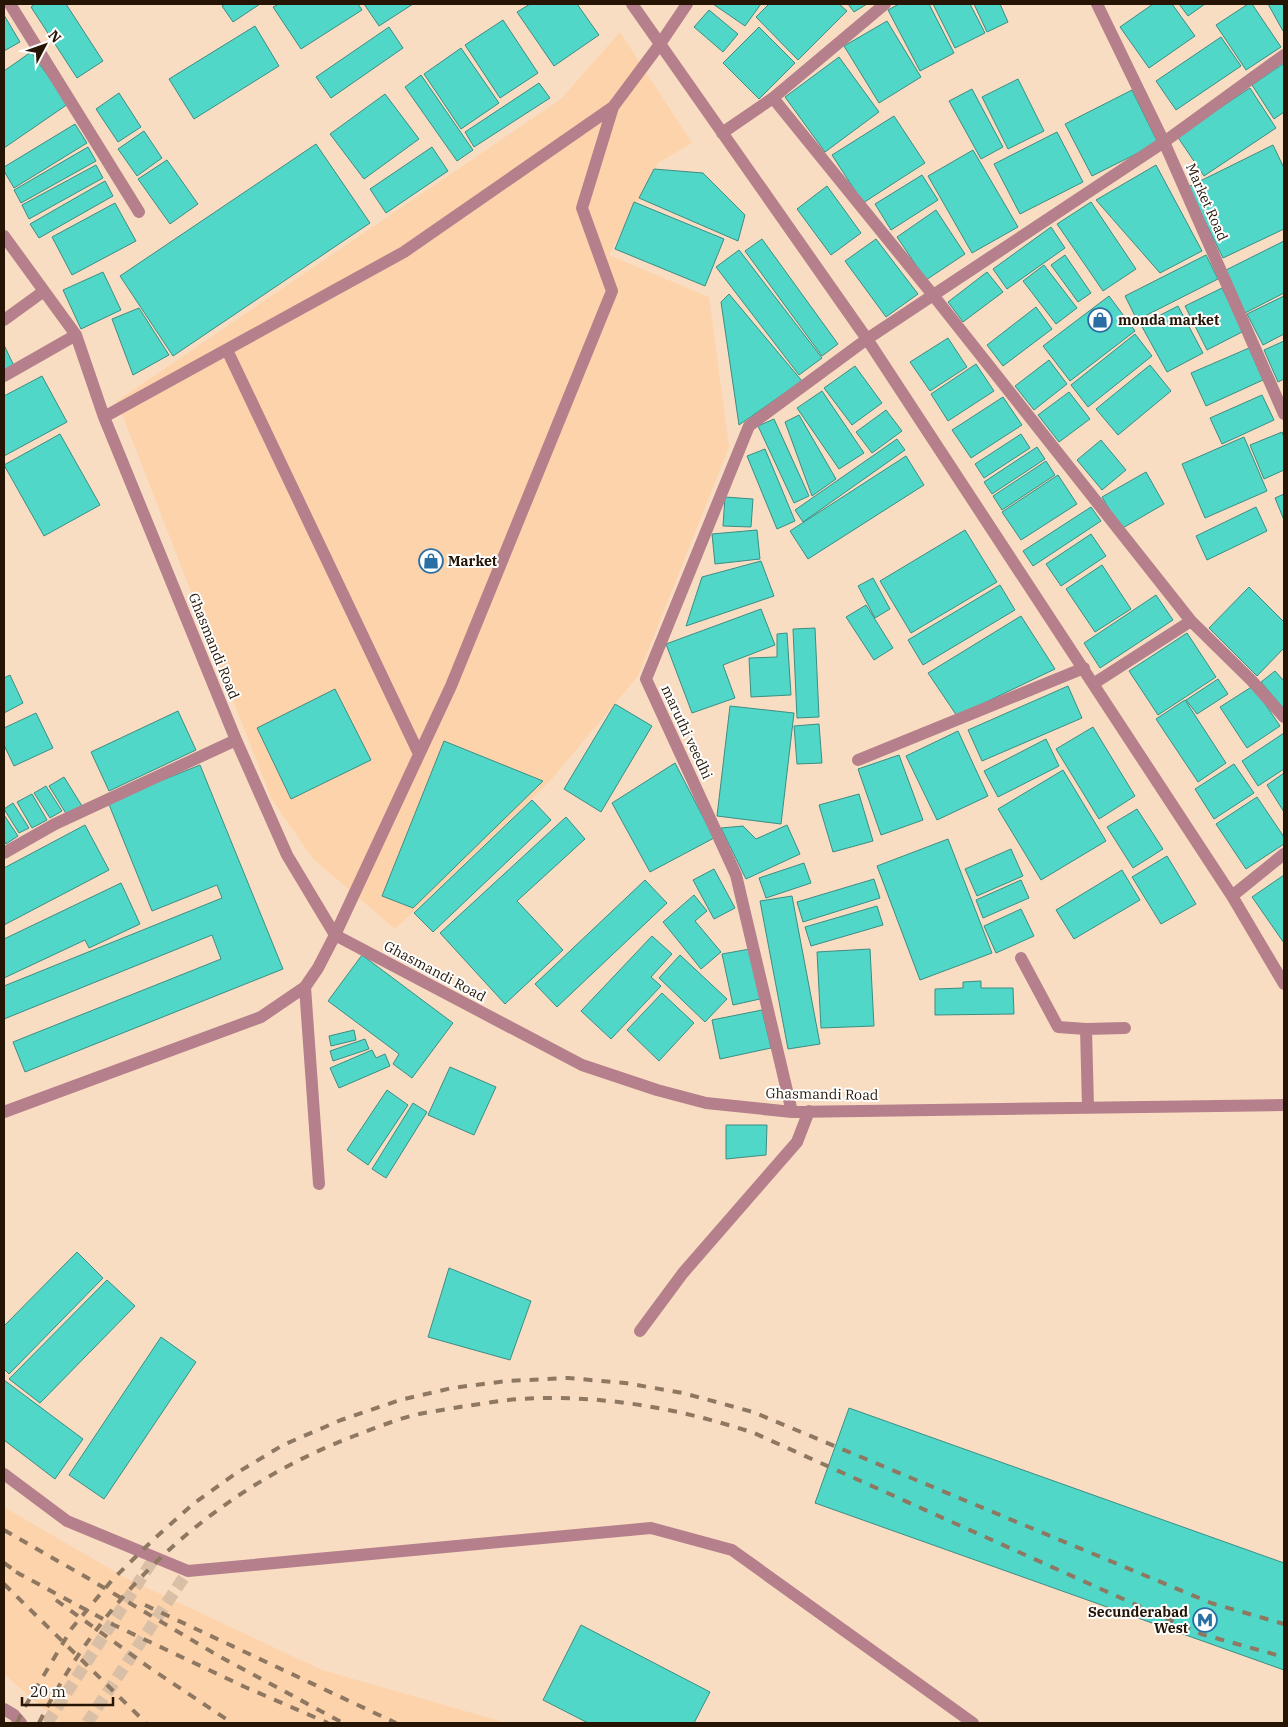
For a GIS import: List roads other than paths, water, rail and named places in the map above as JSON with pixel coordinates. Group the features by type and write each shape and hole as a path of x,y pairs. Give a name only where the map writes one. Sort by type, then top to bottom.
{"street":[{"path":"10,4 139,212"},
{"path":"632,4 866,340 1084,668 1232,896 1284,984"},
{"path":"104,417 404,252 613,107 687,4"},
{"path":"722,133 773,98 885,4"},
{"name":"Market Road","path":"1097,4 1164,142 1284,414"},
{"name":"maruthi veedhi","path":"792,1112 736,875 646,678 749,426 866,340 1164,142 1284,55"},
{"path":"773,98 933,295 1191,621 1252,681 1284,717"},
{"path":"4,1112 261,1017 305,986 318,968 450,686 612,291 582,208 613,107"},
{"name":"Ghasmandi Road","path":"4,236 76,335 104,417 236,740 287,855 335,935 582,1065 657,1090 706,1103 792,1112 1284,1105"},
{"path":"4,320 44,291"},
{"path":"4,376 76,335"},
{"path":"227,350 419,754"},
{"path":"1093,684 1191,621"},
{"path":"858,760 1084,668"},
{"path":"4,853 55,824 236,740"},
{"path":"1232,896 1284,854"},
{"path":"1021,958 1058,1027 1086,1029 1125,1028"},
{"path":"305,986 319,1184"},
{"path":"1086,1029 1088,1107"},
{"path":"640,1331 683,1273 797,1142 809,1111"},
{"path":"4,1474 68,1521 188,1571 652,1528 732,1550 973,1723"}],"tunnel":[{"path":"47,1723 155,1557"},
{"path":"87,1723 188,1571"}],"railway":[{"path":"17,1723 72,1628 113,1579 193,1504 235,1474 283,1445 341,1420 400,1400 452,1388 507,1381 568,1378 625,1383 683,1393 753,1412 1211,1603 1284,1624"},
{"path":"39,1723 66,1675 96,1630 131,1588 170,1550 211,1515 256,1484 304,1458 394,1421 430,1412 520,1399 579,1399 638,1405 697,1416 754,1433 1201,1634 1284,1657"},
{"path":"4,1530 217,1655 343,1723"},
{"path":"4,1563 21,1575"},
{"path":"16,1572 114,1625 245,1687 328,1723"},
{"path":"4,1584 146,1723"},
{"path":"56,1600 150,1668 232,1723"},
{"path":"145,1605 396,1723"}],"place":[{"name":"monda market","path":"1100,320"},
{"name":"Market","path":"431,561"},
{"name":"Secunderabad West","path":"1205,1620"}]}
